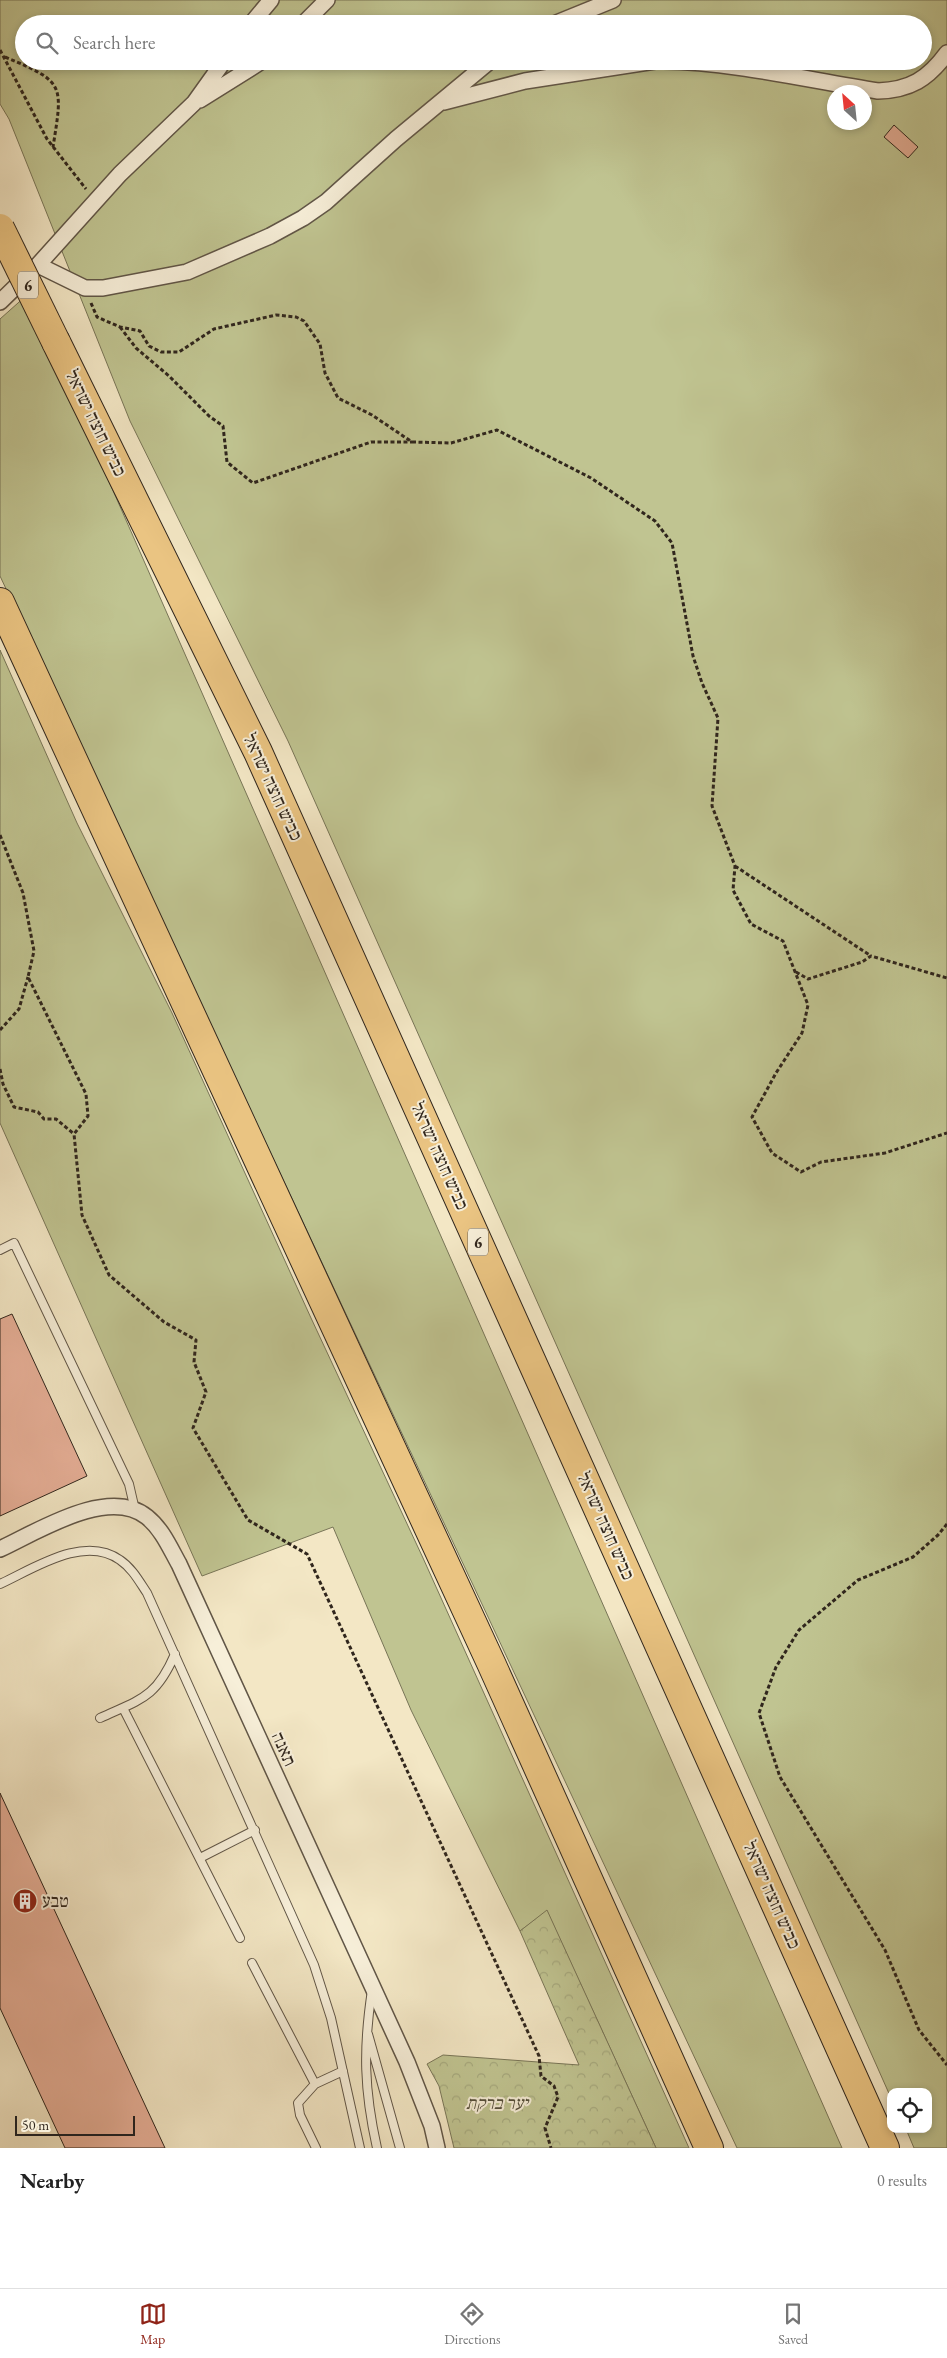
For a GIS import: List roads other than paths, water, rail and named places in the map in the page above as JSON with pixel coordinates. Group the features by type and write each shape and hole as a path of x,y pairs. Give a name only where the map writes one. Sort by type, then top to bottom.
{"highway":[{"name":"כביש חוצה ישראל","path":"0,228 258,752 886,2148"},
{"path":"0,602 491,1663 709,2148"}],"street":[{"path":"258,15 270,0"},
{"path":"312,15 327,0"},
{"path":"576,15 613,0"},
{"path":"932,70 947,53"},
{"path":"0,302 38,265 96,201 194,103 218,70"},
{"path":"194,103 247,70"},
{"path":"38,265 85,288 103,288 187,272 270,236 303,218 326,202 438,103 479,70"},
{"path":"438,103 525,81 596,70"},
{"path":"750,70 878,91 898,90 916,82 932,70"},
{"name":"תאנה","path":"0,1549 76,1514 95,1508 111,1506 135,1510 146,1516 156,1527 179,1564 421,2093 437,2148"}],"lane":[{"path":"0,1250 14,1243 129,1484 135,1510"},
{"path":"0,1584 61,1556 84,1551 103,1553 119,1559 134,1572 147,1593 301,1931 324,1992 360,2148"},
{"path":"100,1718 149,1695 166,1674 175,1654"},
{"path":"123,1708 240,1938"},
{"path":"200,1858 255,1830"},
{"path":"252,1963 314,2084"},
{"path":"373,1988 366,2027 364,2056 367,2091 377,2148"},
{"path":"366,2027 400,2148"},
{"path":"316,2148 300,2115 298,2103 314,2084 343,2071"}],"place":[{"name":"טבע","path":"25,1901"}],"park label":[{"name":"יער ברקת","path":"497,2103"}]}
